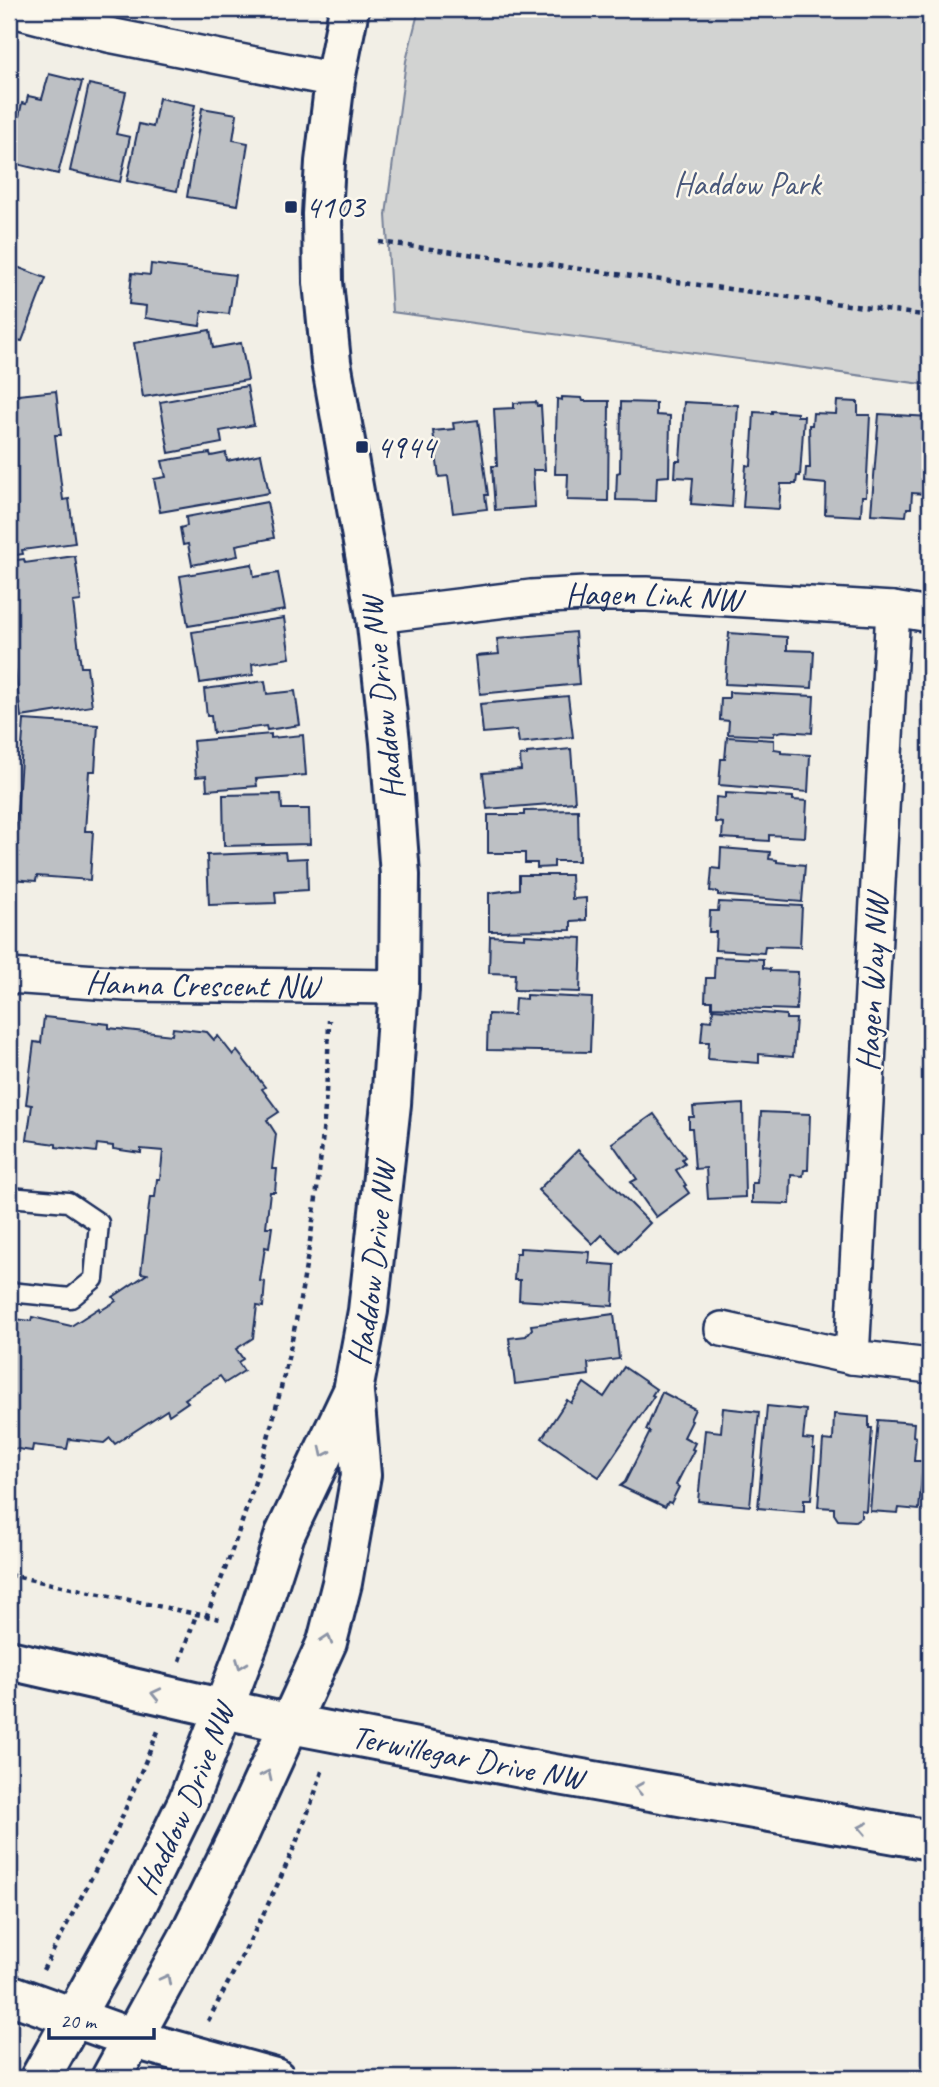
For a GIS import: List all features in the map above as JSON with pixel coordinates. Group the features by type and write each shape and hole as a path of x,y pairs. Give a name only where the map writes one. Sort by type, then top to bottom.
{"street":[{"path":"9,9 109,35 334,80"},
{"name":"Haddow Drive NW","path":"40,2078 138,1903 188,1801 255,1626 285,1534 353,1391 368,1311 379,1232 391,1104 399,987 400,875 390,742 376,616 331,362 323,282 322,214 325,162 334,80 349,9"},
{"name":"Hagen Link NW","path":"376,616 531,597 585,594 647,594 892,609 930,615"},
{"name":"Hagen Way NW","path":"852,1357 892,609"},
{"name":"Hanna Crescent NW","path":"9,976 125,984 399,987"},
{"path":"722,1329 852,1357 930,1366"},
{"name":"Haddow Drive NW","path":"111,2078 229,1856 327,1642 342,1583 361,1475 353,1391"},
{"name":"Terwillegar Drive NW","path":"9,1660 291,1724 548,1773 930,1840"},
{"path":"9,1994 134,2039 275,2078"}],"lane":[{"path":"9,1197 68,1202 99,1223 94,1279 71,1298 9,1292"}],"path":[{"path":"379,242 930,316"},
{"path":"206,1617 250,1500 269,1438 293,1338 323,1131 329,1016"},
{"path":"9,1576 225,1620"},
{"path":"183,1654 196,1615"},
{"path":"51,1958 117,1829 156,1742"},
{"path":"208,2020 263,1916 317,1787"}],"green space":[{"name":"Haddow Park","path":"419,9 930,9 930,385 392,312 386,215 406,61"}],"building":[{"path":"49,74 82,82 58,174 9,162 22,103 26,104 28,96 42,99"},
{"path":"89,84 126,92 116,134 130,137 120,182 70,171"},
{"path":"159,98 195,105 177,191 127,181 139,124 153,127"},
{"path":"9,99 16,101 9,126"},
{"path":"202,108 237,114 233,140 248,143 238,205 187,197"},
{"path":"9,264 46,278 22,341 17,340 14,346 9,344"},
{"path":"151,264 235,275 229,314 202,311 200,326 145,318 146,306 129,304 132,273 150,275"},
{"path":"210,330 213,348 241,343 248,380 143,397 134,343"},
{"path":"247,386 254,425 220,431 222,443 169,453 160,402"},
{"path":"56,391 61,435 55,435 63,500 69,499 75,543 22,550 23,554 9,556 9,396"},
{"path":"562,397 582,398 583,401 609,401 608,501 567,500 568,474 555,474 557,399 562,400"},
{"path":"837,401 858,402 858,415 870,415 866,496 862,496 861,516 825,514 826,484 805,482 806,468 810,468 809,425 812,425 813,413 836,414"},
{"path":"536,402 537,406 541,406 545,470 533,470 535,507 495,510 492,466 497,466 494,409 514,408 514,403"},
{"path":"621,402 656,403 656,415 670,416 669,476 657,477 656,501 616,500 617,473 620,472"},
{"path":"684,402 738,405 732,507 691,504 693,478 675,477 676,461 680,461"},
{"path":"772,411 804,416 800,476 797,476 796,484 781,484 779,509 743,507 746,465 751,466 754,412"},
{"path":"879,414 930,417 928,483 925,494 912,493 911,508 907,508 906,516 871,514"},
{"path":"478,420 488,495 485,495 487,509 453,513 448,476 439,477 433,431 454,429 453,423"},
{"path":"210,453 211,456 226,453 227,461 261,454 269,493 160,512 154,479 166,477 162,461"},
{"path":"267,502 274,538 236,545 238,556 192,565 188,544 183,545 180,528 187,526 186,517"},
{"path":"75,556 81,601 73,602 81,667 87,667 92,706 21,717 9,622 9,561 24,559 25,563"},
{"path":"252,564 254,577 278,573 285,610 188,626 180,576"},
{"path":"284,618 290,658 252,664 253,675 200,683 192,632"},
{"path":"575,632 579,684 480,694 476,656 499,654 497,639"},
{"path":"729,633 787,637 787,650 814,651 812,688 725,684"},
{"path":"265,681 267,694 295,691 300,725 267,730 266,726 213,733 211,716 207,716 204,689"},
{"path":"729,692 814,696 812,733 783,731 774,733 774,736 728,734 729,721 720,720 721,698 729,698"},
{"path":"568,696 573,737 519,743 517,730 483,733 480,704"},
{"path":"24,720 98,725 95,771 89,771 85,831 93,831 90,880 37,876 36,881 12,879"},
{"path":"271,734 271,738 303,735 306,775 256,779 257,786 207,790 206,776 196,777 193,741"},
{"path":"727,737 774,740 774,749 781,750 781,753 810,755 808,792 719,785 721,759 725,759"},
{"path":"571,749 575,802 487,809 483,773 521,770 520,756 527,753"},
{"path":"725,793 793,797 793,800 807,801 805,837 769,835 769,841 722,838 723,823 715,822 716,797 725,798"},
{"path":"281,794 282,809 309,809 310,844 224,846 223,795"},
{"path":"578,810 579,861 554,861 554,867 537,868 537,863 525,863 525,853 488,853 488,815"},
{"path":"721,848 770,852 769,859 777,862 805,865 802,902 718,895 718,892 710,891 712,868 720,869"},
{"path":"285,852 286,859 307,858 308,890 275,892 276,903 209,905 207,855"},
{"path":"519,875 571,875 572,899 586,898 586,920 571,921 571,930 489,931 489,893 519,889"},
{"path":"719,902 802,906 800,947 765,946 764,953 715,950 716,932 709,932 710,911 718,911"},
{"path":"525,935 582,938 580,992 514,990 515,974 489,973 490,936 525,938"},
{"path":"715,957 763,959 763,968 770,971 798,972 796,1010 712,1007 712,1001 705,1001 706,978 714,978"},
{"path":"526,995 592,998 590,1052 487,1050 488,1014 514,1015 515,998 526,999"},
{"path":"713,1009 786,1015 786,1019 796,1019 793,1057 759,1054 759,1063 708,1059 709,1042 701,1042 703,1020 712,1021"},
{"path":"44,1017 109,1024 109,1028 172,1035 173,1028 207,1032 214,1040 218,1036 233,1055 237,1051 265,1087 262,1089 279,1112 267,1120 276,1134 272,1169 277,1169 275,1192 270,1192 266,1227 272,1227 269,1248 265,1247 260,1281 265,1282 263,1307 257,1306 253,1338 236,1349 243,1359 238,1362 244,1371 225,1383 220,1376 185,1399 188,1402 169,1415 167,1410 115,1444 110,1438 104,1443 69,1439 67,1449 33,1445 32,1451 11,1448 9,1443 9,1323 15,1324 16,1319 31,1321 32,1317 71,1326 99,1308 100,1311 116,1301 113,1297 147,1274 141,1273 150,1197 155,1197 163,1151 141,1149 141,1153 97,1144 96,1152 27,1140 32,1105 26,1104 34,1042 41,1043"},
{"path":"743,1104 745,1197 708,1199 706,1168 695,1169 689,1117 694,1117 693,1107"},
{"path":"761,1112 810,1114 808,1170 804,1170 803,1176 791,1175 790,1204 752,1203 752,1183 757,1183"},
{"path":"654,1114 685,1157 682,1159 685,1164 676,1170 689,1193 656,1217 631,1182 637,1179 612,1143"},
{"path":"578,1150 650,1223 620,1253 602,1235 593,1244 538,1190"},
{"path":"930,1203 930,1239 927,1239"},
{"path":"927,1247 930,1247 930,1283 926,1282"},
{"path":"520,1248 590,1252 589,1263 615,1265 613,1306 519,1300 520,1280 514,1280 516,1253 520,1253"},
{"path":"614,1314 619,1359 588,1363 589,1375 515,1384 509,1338 526,1336 532,1329 531,1325"},
{"path":"624,1367 656,1389 652,1395 654,1396 599,1477 542,1438 567,1400 571,1403 584,1383 604,1397"},
{"path":"662,1392 695,1409 684,1437 695,1443 692,1449 694,1450 676,1485 679,1487 671,1503 668,1502 665,1507 620,1486 625,1482 650,1432 646,1430"},
{"path":"767,1406 806,1410 803,1439 814,1440 815,1449 811,1500 804,1500 804,1512 758,1508"},
{"path":"723,1408 759,1412 750,1506 698,1501 705,1430 721,1432"},
{"path":"834,1414 869,1417 869,1428 872,1428 866,1511 861,1510 861,1517 855,1521 838,1520 834,1508 818,1507 823,1440 833,1441"},
{"path":"878,1420 914,1423 914,1461 923,1461 919,1510 899,1508 898,1513 870,1511"},
{"path":"930,1458 930,1511 924,1511"}],"place":[{"name":"4103","path":"291,207"},
{"name":"4944","path":"362,447"}]}
